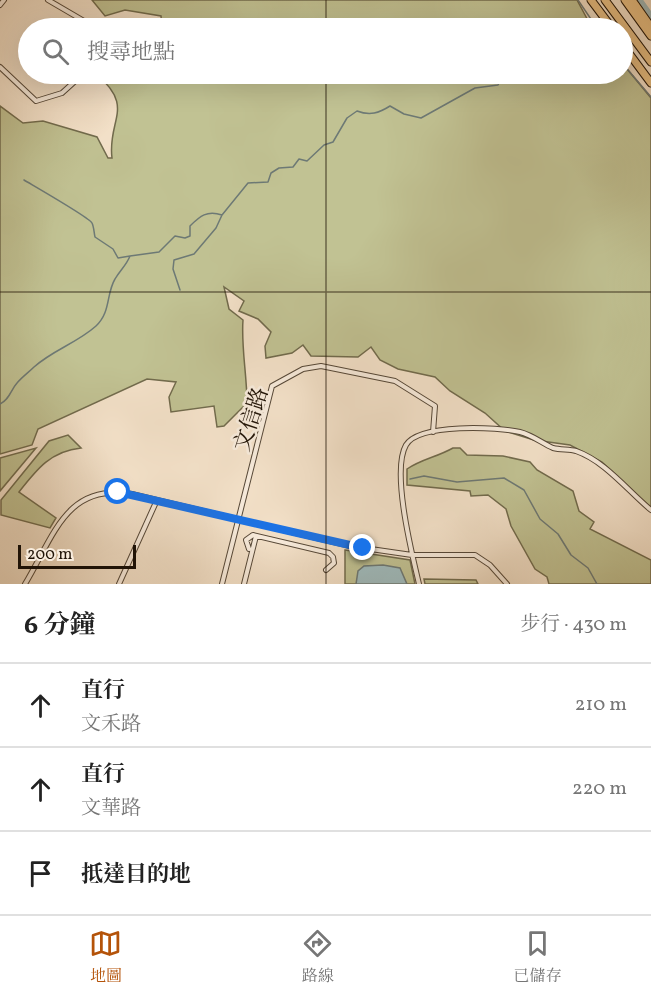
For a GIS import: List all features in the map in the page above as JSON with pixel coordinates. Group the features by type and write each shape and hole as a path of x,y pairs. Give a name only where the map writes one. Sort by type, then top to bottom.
{"highway":[{"path":"591,0 604,18"},
{"path":"605,0 618,18"},
{"path":"625,0 651,36"},
{"path":"632,0 651,27"},
{"path":"633,38 651,62"},
{"path":"633,59 651,83"}],"street":[{"path":"0,5 4,0"},
{"path":"48,0 79,18"},
{"path":"0,68 36,101 62,93 72,84"},
{"name":"文信路","path":"222,584 273,386 303,369 321,366 395,381 435,406 433,432"},
{"path":"419,584 403,513 404,454 407,444 414,437 433,432 464,429 522,433 556,449 575,451 602,467 651,510"},
{"path":"25,584 64,517 79,502 92,494 104,492 125,493 157,500 350,546 412,555 475,555 490,565 507,584"},
{"path":"119,584 157,500"},
{"path":"249,549 245,543 247,537 256,536 329,553 334,563 326,570"},
{"path":"244,584 256,536"}],"green space":[{"path":"92,0 577,0 587,18 161,18 161,16 125,10 105,16"},
{"path":"633,76 651,98 651,508 602,462 570,445 534,440 505,431 485,413 450,391 435,377 398,369 380,360 371,347 358,357 311,356 303,345 292,353 266,358 265,346 271,332 258,319 239,311 244,301 224,287 229,309 243,320 247,403 224,426 217,427 214,406 171,412 169,397 176,382 147,379 38,429 32,445 0,454 0,106 23,123 43,121 97,137 108,158 112,158 117,105 115,96 106,84 633,84"},
{"path":"68,435 81,448 53,457 19,492 56,518 50,528 1,515 1,500 49,441"},
{"path":"36,448 0,491 0,458"},
{"path":"453,448 460,448 467,455 503,456 530,462 537,470 573,491 579,511 594,522 590,529 651,560 651,584 549,584 547,577 535,569 511,526 506,509 488,495 471,496 470,491 407,485 407,469"},
{"path":"345,550 410,560 415,584 345,584"},
{"path":"424,579 476,580 478,584 425,584"}],"water":[{"path":"383,565 400,568 407,584 356,584 358,571 364,566"}],"waterway":[{"path":"578,0 590,18"},
{"path":"639,0 651,17"},
{"path":"633,76 651,97"},
{"path":"0,404 34,367 81,337 101,321 112,285 130,256 159,252 175,236 185,238 190,236 190,226 194,222 208,214 222,215 248,183 268,182 271,173 279,168 293,167 299,159 307,161 324,145 333,142 347,118 357,111 374,113 390,106 404,114 421,118 475,88 498,84"},
{"path":"24,180 89,220 93,225 95,237 113,249 118,258 130,256"},
{"path":"180,290 173,269 174,260 194,254 216,228 222,215"},
{"path":"410,479 424,476 457,482 504,478 524,490 540,519 558,534 571,555 588,568 597,584"}],"route":[{"path":"118,492 363,548"}]}
